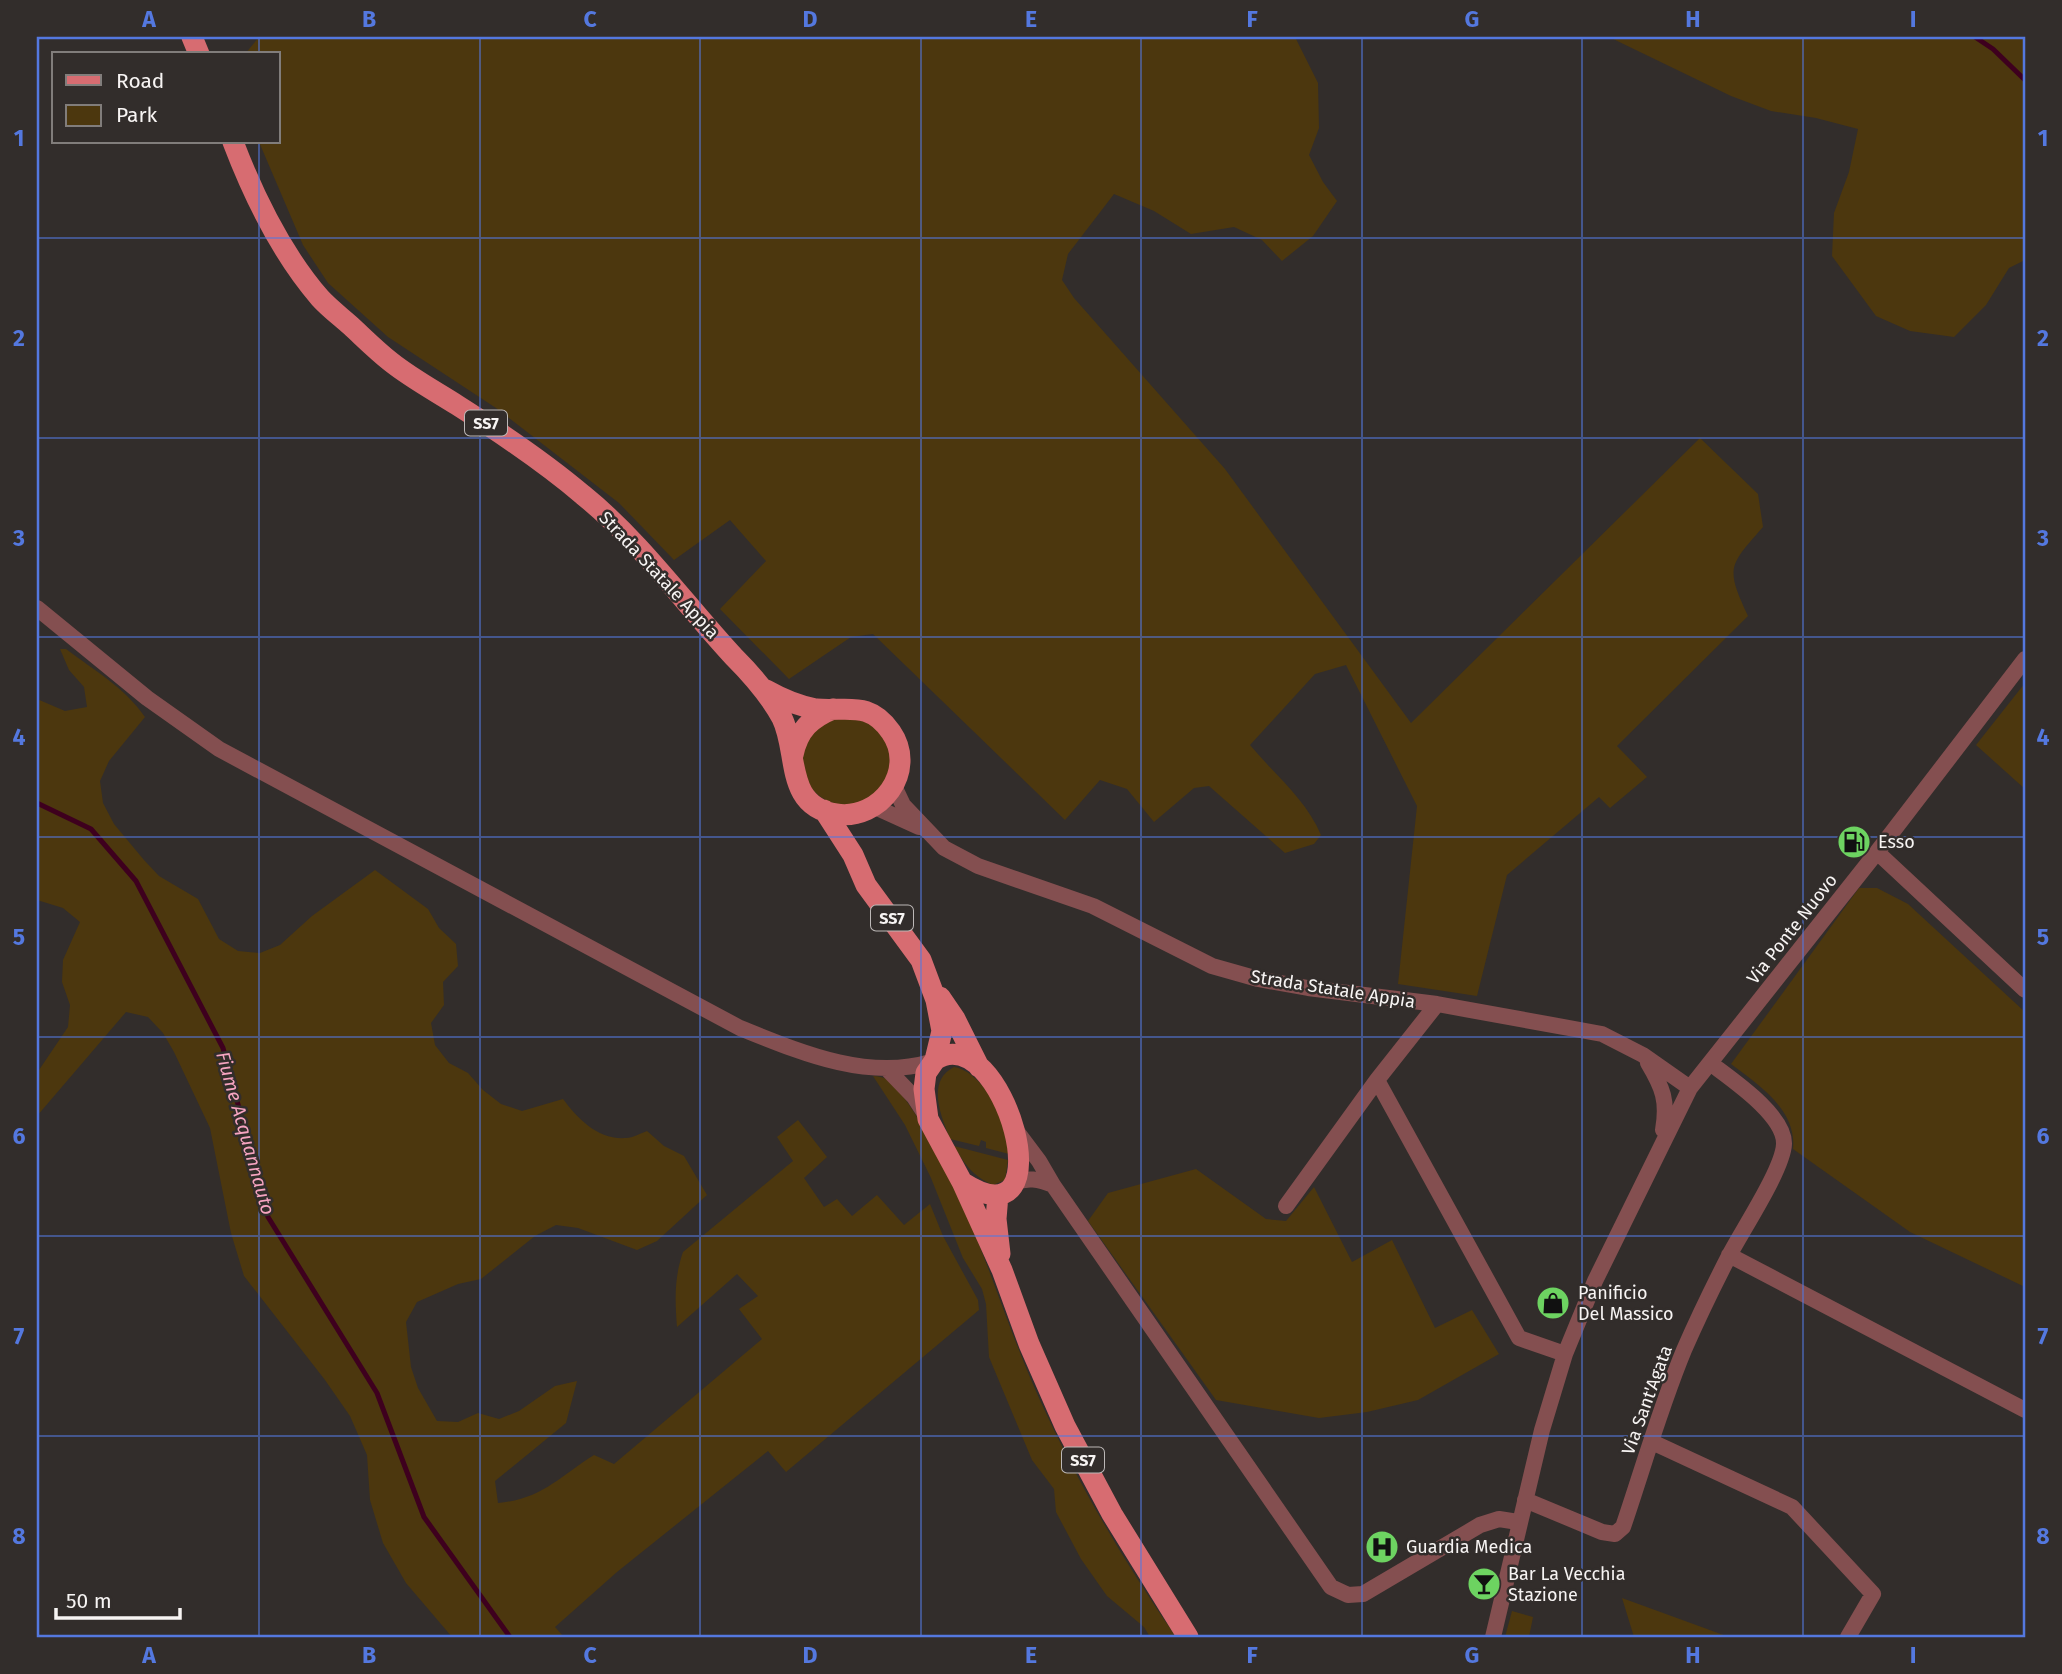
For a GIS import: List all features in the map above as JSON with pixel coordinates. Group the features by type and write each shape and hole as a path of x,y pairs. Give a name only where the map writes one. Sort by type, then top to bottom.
{"main road":[{"name":"Strada Statale Appia","path":"234,144 248,180 283,247 321,299 392,363 530,452 586,497 643,552 766,691 784,721 793,756 795,778 803,794 816,806 833,814 851,815 871,809"},
{"name":"Strada Statale Appia","path":"766,691 792,704 819,709 850,707 867,711 882,721 893,734 899,751 900,769 894,786"},
{"path":"793,756 795,743 804,728 817,716 833,709"},
{"path":"853,855 852,840 856,826 871,809 883,801 894,786"},
{"name":"SS7","path":"824,810 853,855 866,885 915,951 936,1000 942,1031 933,1061 926,1073 924,1089 928,1119 962,1182 1002,1270 1029,1343 1065,1426 1112,1514 1188,1637"},
{"name":"SS7","path":"929,981 955,1019 1015,1129 1020,1160 1019,1173 1006,1189 996,1219 1002,1270"},
{"path":"933,1061 953,1053 968,1056 980,1068"},
{"path":"962,1182 984,1194 1006,1189"}],"street":[{"path":"37,608 147,698 219,749 740,1028 838,1063 902,1068 933,1061"},
{"name":"Via Ponte Nuovo","path":"1690,1088 1877,852 2025,659"},
{"name":"Strada Statale Appia","path":"894,786 903,805 944,848 978,866 1093,906 1212,966 1258,979 1308,988 1437,1004 1602,1034 1643,1055 1690,1088"},
{"name":"Strada Statale Appia","path":"871,809 925,829"},
{"path":"1877,852 2025,990"},
{"path":"1286,1206 1377,1080 1437,1004"},
{"path":"1643,1055 1661,1084 1666,1110 1661,1149"},
{"name":"Via Sant'Agata","path":"1525,1500 1602,1532 1615,1534 1623,1527 1684,1350 1729,1255 1778,1167 1784,1143 1781,1127 1764,1107 1710,1063"},
{"path":"886,1068 914,1097 928,1119"},
{"path":"1377,1080 1519,1338 1565,1354"},
{"path":"1493,1637 1518,1522 1565,1354 1595,1281 1690,1088"},
{"path":"1015,1129 1331,1587 1348,1595 1363,1594 1480,1525 1499,1519 1518,1522"},
{"path":"1006,1189 1022,1179 1041,1180 1053,1185"},
{"path":"1729,1255 2025,1410"},
{"path":"1652,1442 1792,1507 1873,1594 1848,1637"}],"green space":[{"path":"259,37 1295,37 1318,83 1319,128 1309,155 1337,201 1313,236 1282,261 1262,240 1234,227 1191,234 1154,211 1114,194 1068,254 1062,280 1074,298 1225,469 1411,723 1700,438 1758,494 1763,527 1743,550 1734,568 1736,587 1748,616 1617,746 1647,777 1610,808 1599,797 1507,875 1477,996 1398,984 1417,806 1346,665 1315,674 1250,745 1298,798 1321,835 1314,844 1285,853 1209,786 1194,788 1154,822 1127,789 1100,780 1065,820 873,634 851,637 789,679 720,609 766,561 730,520 674,560 619,503 496,408 388,337 328,283 303,245 260,144 280,144 280,52 247,52"},
{"path":"1609,37 2025,37 2025,260 2009,268 1986,305 1954,337 1910,331 1876,316 1832,256 1834,213 1849,172 1858,129 1816,118 1771,111 1731,96"},
{"path":"60,649 66,649 108,680 137,706 145,717 109,761 100,781 103,803 114,824 159,876 198,899 219,939 238,951 260,953 280,945 312,916 375,870 428,909 439,928 456,944 458,966 443,982 444,1005 431,1023 435,1045 449,1063 468,1073 483,1090 501,1104 522,1111 563,1099 582,1121 606,1136 629,1138 647,1131 664,1146 684,1156 707,1195 657,1241 637,1250 578,1228 556,1225 535,1236 481,1279 458,1284 417,1302 406,1322 411,1367 418,1388 437,1421 458,1422 478,1413 499,1419 519,1411 555,1386 577,1381 566,1423 495,1481 498,1503 538,1492 594,1455 614,1464 762,1339 739,1309 758,1296 737,1274 677,1327 678,1271 683,1252 793,1161 777,1137 798,1120 827,1157 804,1178 824,1207 837,1199 852,1216 877,1195 904,1225 930,1204 943,1236 978,1300 979,1310 786,1472 768,1451 617,1572 555,1627 564,1637 452,1637 406,1583 383,1543 370,1500 367,1455 350,1416 244,1276 231,1233 210,1128 163,1033 148,1017 126,1012 37,1116 37,1073 68,1027 70,1005 62,982 63,960 80,922 63,908 37,900 37,699 65,711 87,707 84,687 69,670"},
{"path":"2025,683 2025,789 1976,745"},
{"path":"846,717 863,721 877,730 886,744 890,761 886,778 877,792 863,801 846,805 829,801 815,792 806,778 802,761 806,744 815,730 829,721"},
{"path":"1859,888 1877,888 1908,904 2025,1012 2025,1287 1910,1232 1793,1149 1793,1135 1783,1111 1764,1090 1731,1064"},
{"path":"954,1067 975,1078 993,1100 1009,1154 986,1148 986,1142 981,1140 979,1146 950,1139 940,1110 938,1090 945,1073"},
{"path":"873,1076 884,1078 893,1085 931,1140 962,1203 1025,1366 1069,1460 1102,1521 1176,1637 1150,1637 1144,1627 1107,1596 1081,1559 1056,1512 1054,1489 1032,1460 989,1357 986,1304 982,1289 963,1258 931,1178 905,1125"},
{"path":"954,1146 1008,1160 1005,1180 993,1185 980,1178"},
{"path":"1196,1169 1266,1219 1286,1221 1314,1187 1352,1262 1392,1240 1435,1328 1472,1310 1499,1354 1418,1400 1367,1412 1319,1418 1216,1400 1088,1221 1108,1193"},
{"path":"1622,1598 1729,1637 1634,1637"},
{"path":"1512,1611 1533,1617 1529,1637 1505,1637"}],"waterway":[{"path":"1975,37 1993,49 2025,80"},
{"name":"Fiume Acquannauto","path":"37,803 91,829 136,881 223,1048 268,1217 377,1393 424,1517 510,1637"}],"place":[{"name":"Esso","path":"1854,842"},
{"name":"Panificio Del Massico","path":"1553,1303"},
{"name":"Guardia Medica","path":"1382,1547"},
{"name":"Bar La Vecchia Stazione","path":"1484,1584"}]}
